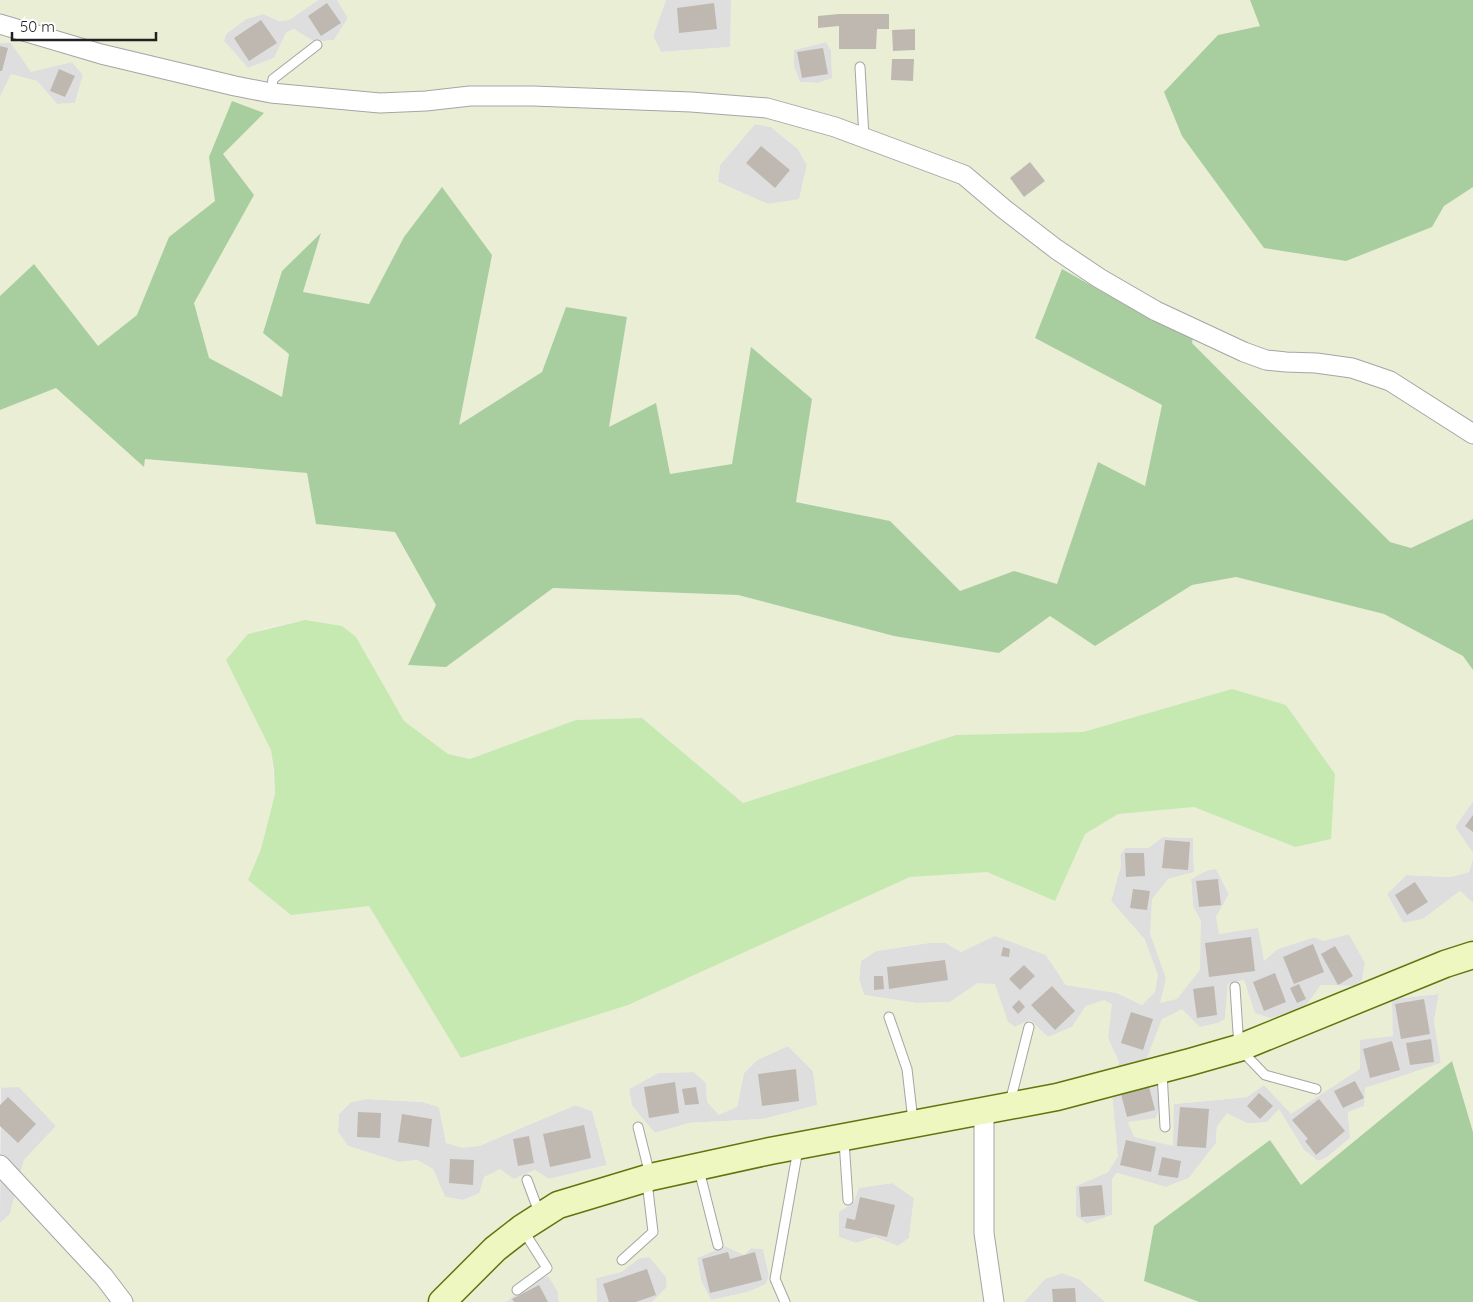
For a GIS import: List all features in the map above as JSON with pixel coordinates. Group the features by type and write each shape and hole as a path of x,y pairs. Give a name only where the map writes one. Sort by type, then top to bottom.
{"street":[{"path":"0,24 101,54 271,93 380,102 426,101 470,96 533,96 691,102 767,108 835,127 964,175 1056,249 1099,278 1156,311 1244,352 1266,360 1316,363 1352,368 1390,381 1473,434"},
{"path":"442,1302 495,1249 558,1204 648,1177 799,1146 997,1110 1057,1097 1162,1069 1239,1048 1445,964 1473,955"},
{"path":"994,1302 984,1232 997,1110"},
{"path":"0,1166 104,1277 124,1302"}],"lane":[{"path":"271,93 273,79 317,45"},
{"path":"860,68 864,138"},
{"path":"1235,987 1239,1048 1265,1075 1316,1089"},
{"path":"889,1017 907,1069 914,1125"},
{"path":"997,1110 1029,1027"},
{"path":"1162,1069 1165,1127"},
{"path":"622,1260 653,1232 648,1177 638,1127"},
{"path":"843,1138 848,1200"},
{"path":"785,1302 775,1279 799,1146"},
{"path":"699,1167 718,1245"},
{"path":"516,1290 547,1268 531,1222 527,1180"}],"shaded area":[{"path":"318,0 337,0 348,18 334,40 315,42 293,29 286,33 274,58 248,68 224,41 226,34 246,19 263,14 279,21 289,20"},
{"path":"666,0 731,0 731,47 661,52 653,36"},
{"path":"826,42 831,50 833,78 818,83 800,82 794,67 794,50"},
{"path":"0,43 11,43 31,71 72,62 83,75 75,103 57,104 37,81 11,75 0,97"},
{"path":"755,124 771,127 798,149 807,165 799,200 768,204 718,182 720,165"},
{"path":"1473,801 1473,853 1455,827"},
{"path":"1163,837 1193,838 1194,872 1168,879 1150,933 1166,978 1201,922 1193,906 1191,879 1208,870 1216,869 1229,894 1216,917 1258,928 1278,949 1315,937 1323,941 1349,934 1365,963 1362,980 1355,986 1321,985 1305,1007 1271,1019 1255,1014 1244,980 1228,984 1225,1019 1218,1023 1200,1027 1158,1087 1160,1106 1156,1118 1134,1137 1174,1104 1247,1097 1264,1085 1291,1113 1360,1040 1392,999 1439,994 1434,1021 1441,1063 1366,1088 1365,1106 1348,1112 1350,1138 1326,1158 1318,1161 1304,1150 1279,1110 1267,1122 1217,1126 1216,1143 1189,1178 1166,1187 1117,1173 1112,1179 1112,1215 1087,1224 1076,1216 1076,1186 1108,1172 1111,1079 1119,1062 1108,1038 1111,1004 1086,1006 1072,1027 1048,1037 1030,1020 1015,1027 1008,1022 978,983 950,1002 916,1003 864,995 859,979 861,961 876,951 928,943 946,943 961,952 995,935 1046,955 1066,985 1117,993 1142,1005 1145,940 1111,901 1121,865 1120,855 1125,848 1148,848"},
{"path":"1473,859 1473,903 1460,891 1423,919 1403,923 1387,894 1406,875 1450,877 1469,872"},
{"path":"788,1046 813,1071 818,1105 763,1119 689,1123 655,1133 632,1106 629,1089 658,1073 694,1072 706,1083 707,1102 737,1107 744,1073 757,1060"},
{"path":"1,1087 19,1087 56,1126 24,1160 10,1214 0,1223"},
{"path":"367,1099 423,1102 439,1107 446,1143 479,1146 575,1105 592,1111 607,1165 549,1179 535,1170 463,1200 445,1197 433,1169 417,1160 399,1162 348,1146 338,1132 339,1114 351,1102"},
{"path":"892,1183 914,1198 909,1238 898,1246 875,1237 856,1243 839,1237 839,1212 854,1202 858,1188"},
{"path":"725,1246 744,1255 751,1248 763,1249 769,1275 766,1284 748,1292 711,1300 701,1281 697,1258"},
{"path":"650,1257 666,1277 667,1287 652,1302 597,1302 596,1278 621,1272 640,1258"},
{"path":"1062,1273 1079,1279 1105,1302 1024,1302 1045,1279"},
{"path":"549,1276 558,1292 559,1302 506,1302 531,1281"}],"green space":[{"path":"0,0 318,0 289,20 280,21 263,14 246,19 226,34 224,41 248,68 274,58 286,33 294,29 315,42 334,40 348,18 337,0 666,0 653,36 661,52 730,47 731,0 1250,0 1261,26 1218,35 1432,227 1444,206 1473,187 1473,519 1411,548 1390,542 1191,343 1192,337 1119,301 1063,270 1035,338 1162,404 1145,487 1098,462 1057,584 1014,571 960,591 890,521 796,501 812,399 751,348 732,464 670,474 609,427 627,317 566,307 542,372 458,426 492,255 404,237 369,304 303,292 321,234 282,271 289,354 283,397 209,358 194,303 254,195 209,157 215,201 169,237 138,315 98,346 34,264 0,296 0,97 11,74 37,81 57,104 75,103 83,75 72,62 31,72 11,43 0,43","holes":["889,14 889,29 877,29 876,49 839,49 839,26","914,29 915,50 893,51 892,30","826,42 831,50 832,78 818,83 800,82 794,67 794,50","892,59 914,60 913,81 892,80","755,124 771,127 798,149 807,165 799,199 768,204 718,182 720,165","1030,163 1024,197 1010,178"]},
{"path":"1250,0 1473,0 1473,187 1444,206 1432,227 1346,261 1264,248 1182,136 1164,92 1218,35 1260,26"},
{"path":"232,101 264,113 223,154 254,195 194,303 209,358 282,397 289,354 263,333 282,271 321,233 303,292 369,304 404,237 442,187 492,255 459,425 542,372 566,307 627,317 609,427 656,403 670,474 732,464 751,347 812,399 796,502 890,521 960,591 1014,571 1057,584 1098,462 1145,486 1162,405 1035,338 1062,269 1119,301 1193,337 1192,343 1390,542 1411,548 1473,519 1473,670 1463,656 1384,614 1236,577 1192,585 1095,646 1050,616 999,653 894,636 738,595 553,588 446,667 408,665 436,605 395,532 316,524 307,473 145,459 144,467 56,388 0,410 0,296 34,264 98,346 137,315 169,237 215,201 209,157"},
{"path":"56,388 144,467 144,459 307,473 317,524 395,532 436,605 409,665 446,666 553,588 738,595 894,636 999,653 1050,616 1095,646 1192,585 1236,577 1384,614 1463,656 1473,670 1473,801 1455,827 1473,853 1469,872 1450,877 1406,875 1387,894 1403,923 1423,919 1460,891 1473,903 1473,1132 1452,1061 1301,1185 1270,1140 1144,1281 1199,1302 1105,1302 1079,1279 1062,1273 1045,1279 1024,1302 652,1302 667,1287 666,1277 649,1257 640,1258 621,1272 596,1278 597,1302 559,1302 558,1292 548,1276 531,1281 506,1302 0,1302 0,1223 10,1214 24,1160 56,1126 19,1087 0,1088 0,410","holes":["305,620 356,637 404,721 448,754 470,759 576,720 642,718 743,803 956,735 1083,732 1232,689 1286,705 1335,774 1330,839 1294,847 1194,807 1118,814 1085,834 1055,901 987,872 910,877 628,1005 461,1058 369,906 291,915 248,880 261,849 275,794 271,750 248,634 266,628","1163,837 1193,838 1194,872 1168,879 1152,899 1150,933 1166,978 1160,1003 1177,999 1200,970 1201,921 1193,906 1191,879 1208,870 1216,869 1229,894 1216,917 1219,934 1258,928 1264,961 1278,949 1314,937 1323,941 1349,934 1365,963 1362,980 1355,986 1321,985 1305,1007 1271,1018 1255,1013 1244,980 1228,984 1225,1019 1218,1023 1200,1027 1182,1009 1162,1019 1146,1060 1147,1077 1158,1087 1160,1106 1156,1118 1128,1122 1134,1137 1173,1146 1174,1104 1247,1097 1264,1085 1291,1114 1360,1069 1360,1040 1393,1036 1392,999 1439,994 1434,1021 1441,1063 1365,1088 1364,1106 1348,1112 1350,1138 1326,1158 1318,1161 1304,1150 1279,1109 1267,1122 1249,1124 1227,1113 1217,1126 1216,1143 1189,1178 1166,1187 1117,1173 1112,1179 1112,1215 1086,1224 1076,1216 1076,1186 1108,1172 1118,1157 1111,1079 1119,1063 1108,1038 1112,1004 1104,1000 1086,1006 1072,1027 1048,1037 1030,1020 1015,1027 1008,1022 995,984 978,983 950,1002 916,1003 864,995 859,979 861,961 876,951 929,943 946,943 961,952 995,936 1046,955 1066,985 1117,993 1142,1005 1155,992 1158,975 1145,940 1111,901 1121,865 1120,855 1125,848 1148,848","788,1046 813,1071 817,1105 763,1119 689,1123 655,1133 632,1106 629,1089 658,1073 694,1072 706,1083 707,1102 719,1115 737,1107 744,1073 757,1060","367,1099 423,1102 439,1107 446,1143 462,1148 479,1146 576,1105 592,1111 607,1165 549,1179 535,1170 514,1179 500,1169 484,1177 479,1194 463,1200 445,1197 433,1169 417,1160 399,1162 348,1146 338,1132 339,1114 351,1102","892,1183 914,1198 909,1238 898,1246 875,1237 856,1243 839,1237 839,1212 854,1202 859,1188","725,1246 744,1255 751,1248 763,1249 769,1275 766,1284 748,1292 711,1300 701,1280 697,1258"]},
{"path":"305,620 342,626 356,637 404,721 448,754 470,759 576,720 642,718 743,803 956,735 1083,732 1232,689 1286,705 1335,774 1331,839 1295,847 1194,807 1118,814 1085,834 1055,901 987,872 910,877 628,1005 461,1058 369,906 291,915 248,880 261,849 275,794 274,770 271,750 226,660 248,634"},
{"path":"1452,1061 1473,1132 1473,1302 1199,1302 1144,1281 1154,1226 1270,1140 1301,1185"}],"building":[{"path":"327,3 341,23 321,36 308,16"},
{"path":"714,3 717,29 679,33 677,8"},
{"path":"889,14 889,29 877,29 876,49 839,49 839,26 818,28 818,16"},
{"path":"261,20 277,43 249,61 234,38"},
{"path":"915,29 915,50 893,51 892,30"},
{"path":"0,46 8,48 2,71 0,71"},
{"path":"823,48 828,74 802,78 797,52"},
{"path":"892,59 914,59 913,81 891,80"},
{"path":"59,69 75,76 65,97 50,91"},
{"path":"761,146 790,170 775,188 746,163"},
{"path":"1030,162 1045,181 1024,197 1010,178"},
{"path":"1473,815 1473,832 1465,826"},
{"path":"1165,840 1190,842 1188,870 1162,868"},
{"path":"1125,853 1144,853 1145,876 1126,877"},
{"path":"1218,879 1221,905 1199,907 1196,881"},
{"path":"1415,882 1428,902 1407,915 1395,895"},
{"path":"1133,889 1150,891 1147,910 1130,908"},
{"path":"1251,937 1255,971 1209,977 1205,943"},
{"path":"1313,944 1324,972 1294,984 1283,957"},
{"path":"1335,946 1353,976 1338,985 1321,954"},
{"path":"1003,947 1010,949 1009,957 1001,956"},
{"path":"945,960 948,980 889,989 887,967"},
{"path":"1024,965 1035,976 1020,990 1009,979"},
{"path":"1275,973 1286,1002 1264,1011 1253,982"},
{"path":"874,976 883,976 884,989 874,990"},
{"path":"1299,984 1306,999 1297,1003 1290,988"},
{"path":"1052,986 1075,1011 1055,1030 1031,1005"},
{"path":"1214,986 1217,1015 1197,1018 1193,989"},
{"path":"1424,999 1430,1034 1401,1039 1395,1004"},
{"path":"1019,1000 1025,1007 1018,1014 1012,1007"},
{"path":"1131,1012 1153,1019 1143,1050 1121,1043"},
{"path":"1431,1039 1434,1062 1410,1065 1406,1043"},
{"path":"1392,1041 1400,1070 1370,1078 1363,1049"},
{"path":"796,1069 799,1101 762,1106 758,1074"},
{"path":"1355,1081 1364,1098 1343,1108 1334,1091"},
{"path":"675,1082 679,1113 649,1118 644,1087"},
{"path":"1148,1083 1155,1110 1127,1117 1120,1090"},
{"path":"696,1087 699,1104 685,1105 682,1089"},
{"path":"1259,1093 1273,1106 1260,1119 1247,1106"},
{"path":"8,1097 36,1124 18,1143 0,1126 0,1105"},
{"path":"1319,1099 1345,1131 1316,1155 1305,1141 1308,1139 1292,1120"},
{"path":"1180,1107 1209,1109 1206,1148 1177,1146"},
{"path":"358,1112 381,1113 380,1138 357,1137"},
{"path":"402,1114 432,1119 429,1147 398,1142"},
{"path":"584,1125 591,1158 550,1167 543,1134"},
{"path":"529,1136 534,1163 518,1166 513,1139"},
{"path":"1126,1140 1156,1147 1151,1172 1120,1165"},
{"path":"1162,1157 1181,1161 1178,1178 1158,1175"},
{"path":"450,1159 474,1160 473,1185 449,1183"},
{"path":"1102,1185 1105,1215 1081,1217 1079,1187"},
{"path":"860,1197 895,1205 887,1237 845,1228 847,1218 855,1220"},
{"path":"728,1252 730,1259 755,1252 762,1280 710,1293 702,1259"},
{"path":"647,1269 656,1295 636,1302 609,1302 603,1284"},
{"path":"539,1285 548,1302 514,1302 512,1299"},
{"path":"1075,1288 1076,1302 1053,1302 1052,1289"}]}
